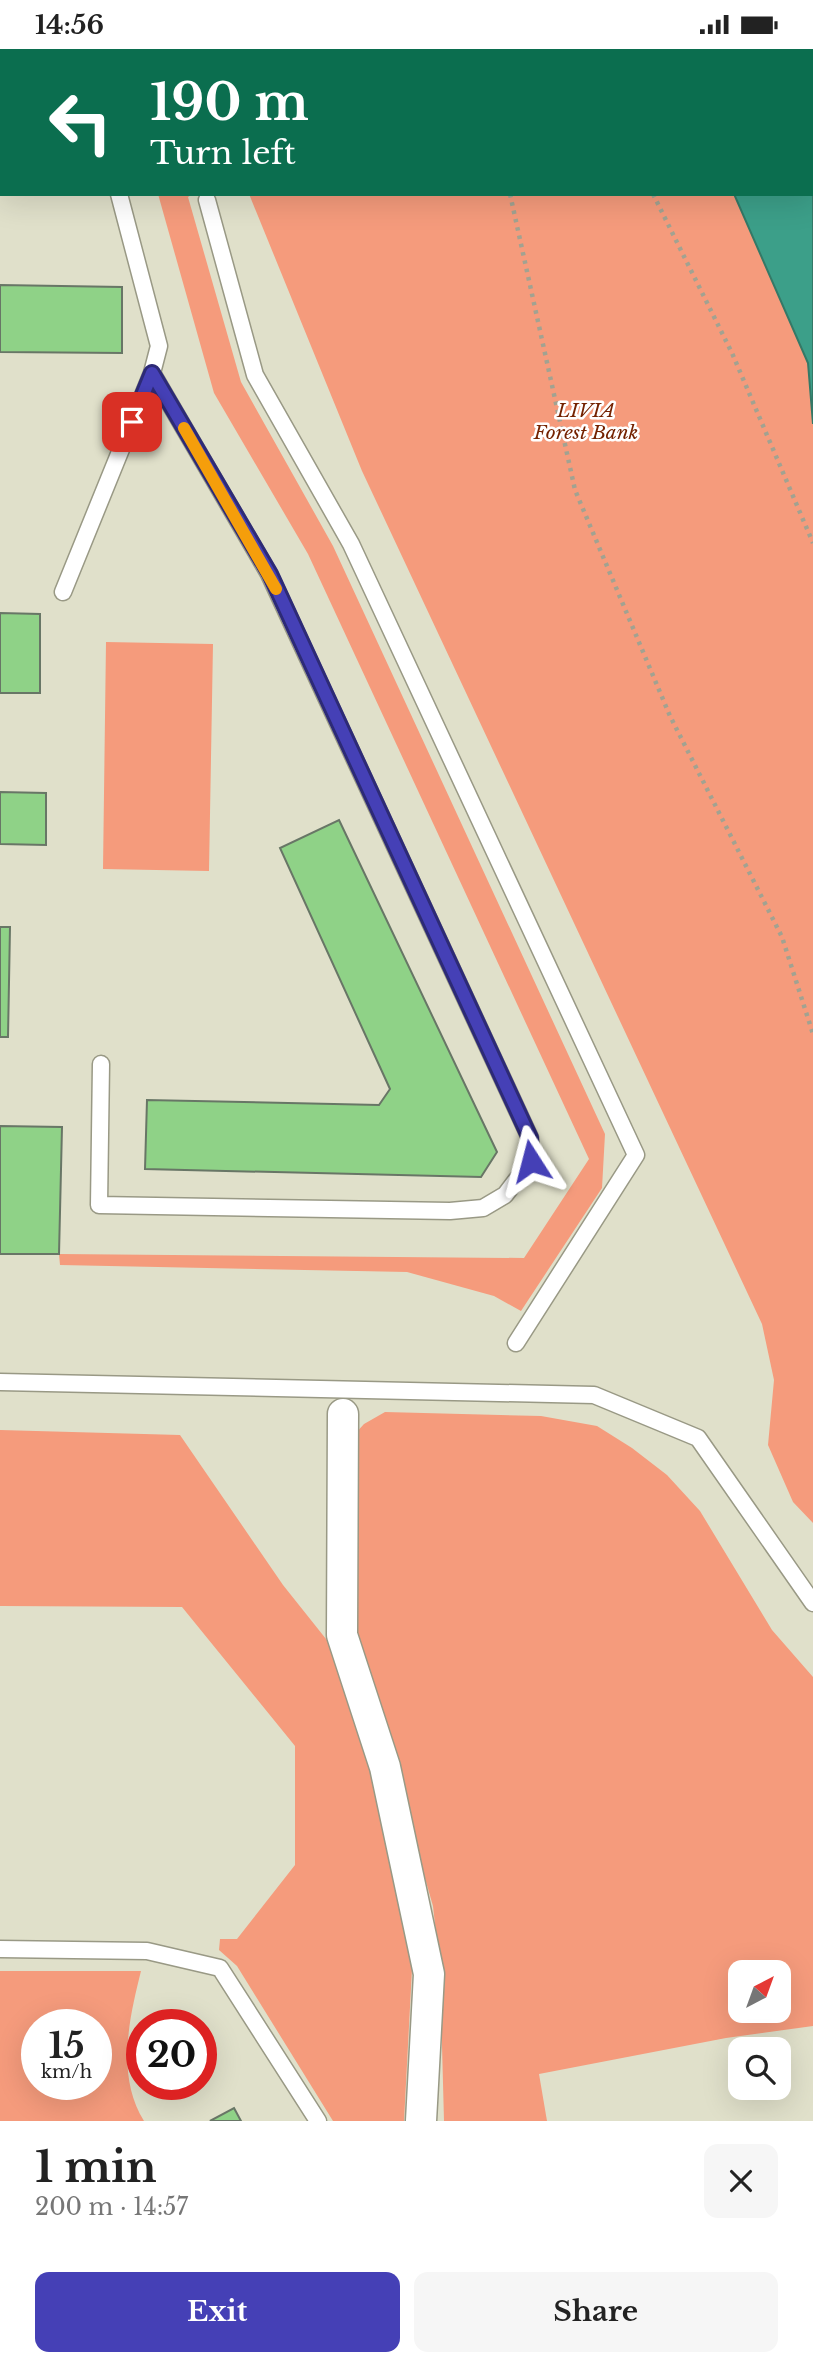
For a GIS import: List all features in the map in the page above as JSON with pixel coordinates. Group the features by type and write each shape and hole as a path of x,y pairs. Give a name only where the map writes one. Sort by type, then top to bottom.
{"street":[{"path":"343,1414 342,1635 385,1767 429,1974 421,2121"}],"lane":[{"path":"63,592 152,373 159,346 120,196"},
{"path":"206,200 255,375 351,544 636,1155 516,1343"},
{"path":"101,1065 99,1205 450,1211 483,1208 505,1195 531,1161 530,1138 270,574 152,373"},
{"path":"0,1382 594,1395 698,1438 813,1602"},
{"path":"0,1949 147,1951 220,1968 317,2121"}],"path":[{"path":"510,196 575,490 670,716 782,937 813,1034"},
{"path":"654,196 732,353 813,543"}],"green space":[{"path":"159,196 190,196 241,382 333,546 605,1134 602,1188 521,1311 494,1296 407,1272 60,1265 59,1254 524,1258 589,1159 308,554 214,393"},
{"name":"LIVIA Forest Bank","path":"250,196 735,196 808,363 813,424 813,1523 793,1502 768,1445 774,1380 762,1324 362,471"},
{"path":"106,642 213,644 209,871 103,869"},
{"path":"385,1412 541,1416 597,1426 667,1475 700,1511 772,1630 813,1677 813,2026 728,2037 539,2074 547,2121 444,2121 440,1970 433,1906 356,1638 354,1435 364,1424"},
{"path":"0,1430 180,1435 283,1585 330,1644 371,1766 413,1950 404,2121 333,2121 237,1966 219,1950 220,1939 237,1939 295,1865 295,1746 182,1607 0,1606"},
{"path":"0,1971 141,1971 132,2009 126,2009 126,2100 134,2100 144,2121 0,2121"}],"water":[{"path":"735,196 813,196 813,424 808,363"}],"building":[{"path":"0,285 122,287 122,353 0,352"},
{"path":"0,613 40,614 40,693 0,693"},
{"path":"0,792 46,793 46,845 0,844"},
{"path":"339,820 497,1152 481,1177 145,1169 147,1100 379,1105 390,1089 280,848"},
{"path":"0,927 10,927 8,1037 0,1037"},
{"path":"0,1126 62,1127 59,1254 0,1254"},
{"path":"234,2108 241,2121 210,2121"}],"slow traffic":[{"path":"184,428 270,574 276,589"}],"route":[{"path":"132,422 152,373 270,574 530,1138 531,1161"}]}
